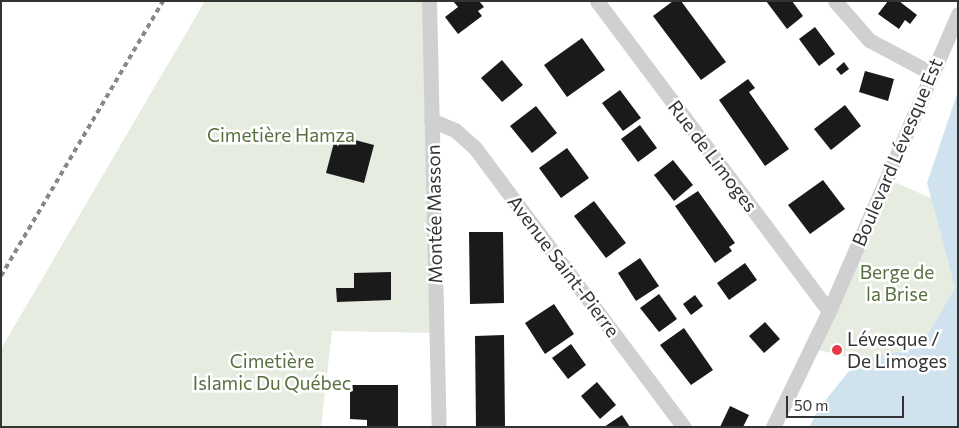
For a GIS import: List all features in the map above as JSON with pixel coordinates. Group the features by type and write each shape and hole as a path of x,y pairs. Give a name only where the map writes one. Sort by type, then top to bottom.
{"street":[{"name":"Montée Masson","path":"429,1 439,427"},
{"name":"Rue de Limoges","path":"596,1 829,311"},
{"path":"835,1 869,40 930,73"},
{"name":"Boulevard Lévesque Est","path":"773,427 829,311 930,73 958,14"},
{"name":"Avenue Saint-Pierre","path":"432,120 455,130 475,148 684,427"}],"green space":[{"name":"Cimetière Hamza","path":"205,1 429,1 436,333 332,331 321,427 1,427 1,349"},
{"name":"Berge de la Brise","path":"885,178 931,198 955,288 920,347 858,360 811,348"}],"water":[{"path":"958,91 958,427 809,427 820,407 858,360 920,347 955,288 927,183"}],"building":[{"path":"453,1 479,1 484,7 478,11 482,16 458,34 445,17 458,7"},
{"path":"673,1 681,1 726,62 701,80 653,16"},
{"path":"766,1 792,1 803,16 787,29"},
{"path":"888,1 899,1 917,15 910,24 905,20 899,29 878,14"},
{"path":"815,27 835,54 819,66 799,39"},
{"path":"582,38 605,70 567,97 544,65"},
{"path":"502,60 523,85 502,102 481,78"},
{"path":"844,62 849,69 841,75 836,69"},
{"path":"865,71 894,79 888,101 859,92"},
{"path":"748,79 755,88 749,92 789,149 765,166 719,100"},
{"path":"620,90 641,118 623,131 602,103"},
{"path":"845,105 861,126 831,150 814,129"},
{"path":"536,106 557,133 532,153 510,126"},
{"path":"640,125 657,148 638,162 621,139"},
{"path":"336,135 374,145 364,183 326,173"},
{"path":"567,148 589,178 561,198 539,168"},
{"path":"673,160 693,185 674,201 654,175"},
{"path":"823,180 845,209 810,234 788,205"},
{"path":"698,191 735,243 729,247 732,251 715,263 675,206"},
{"path":"594,201 626,243 606,258 574,216"},
{"path":"469,232 503,232 504,303 470,304"},
{"path":"640,258 659,286 636,301 618,273"},
{"path":"745,263 757,280 729,300 717,283"},
{"path":"391,272 391,300 337,302 336,288 354,288 354,273"},
{"path":"659,294 677,319 659,332 640,308"},
{"path":"695,295 703,306 691,315 683,304"},
{"path":"554,304 574,334 545,354 525,323"},
{"path":"765,322 780,339 764,353 749,336"},
{"path":"684,328 713,370 691,385 660,345"},
{"path":"504,335 505,427 476,427 475,336"},
{"path":"571,344 586,365 568,379 552,358"},
{"path":"597,382 616,405 600,419 581,396"},
{"path":"350,385 398,385 398,427 367,427 367,420 350,419"},
{"path":"730,406 749,415 743,427 720,427"},
{"path":"622,415 630,427 604,427"}],"railway":[{"path":"1,276 163,1"}],"place":[{"name":"Lévesque / De Limoges","path":"837,350"}],"park label":[{"name":"Cimetière Islamic Du Québec","path":"272,372"}]}
